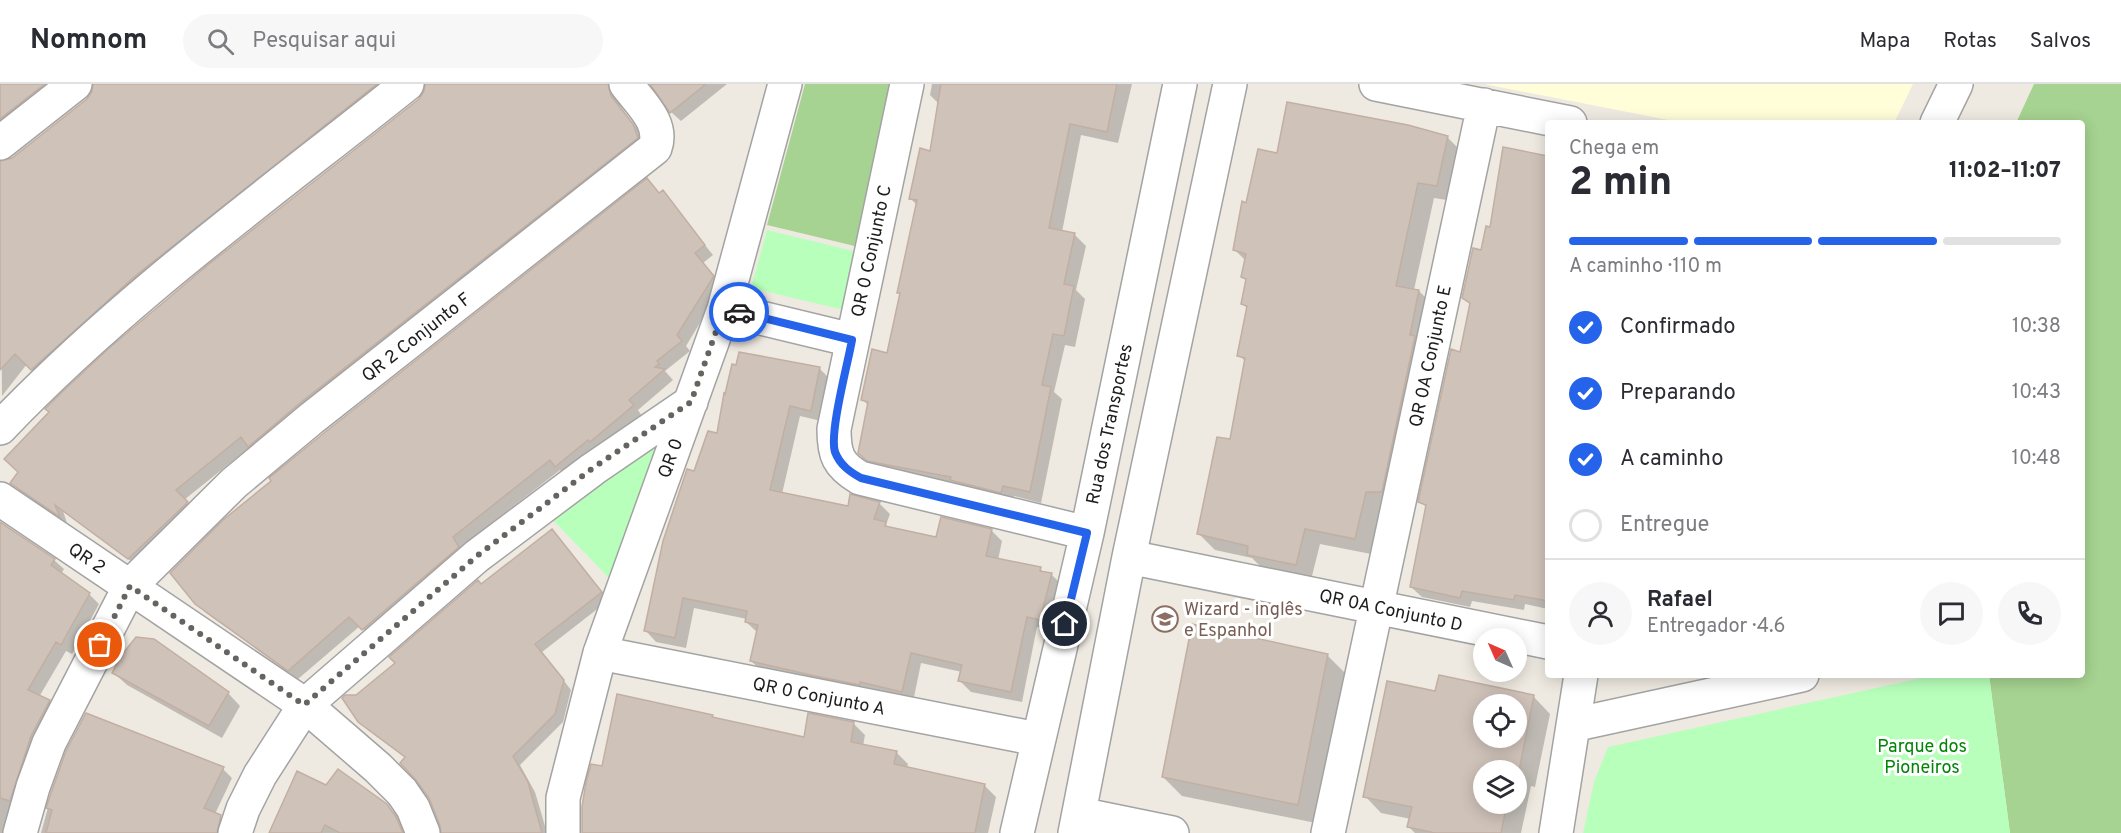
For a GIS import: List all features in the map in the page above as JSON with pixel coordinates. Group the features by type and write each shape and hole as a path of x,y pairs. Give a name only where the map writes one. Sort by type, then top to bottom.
{"street":[{"path":"0,143 75,84"},
{"path":"0,428 97,333 212,237 407,84"},
{"name":"QR 2 Conjunto F","path":"130,586 234,483 312,418 648,156 658,140 657,130 652,118 626,84"},
{"name":"QR 0","path":"562,833 563,798 600,653 724,309 785,84"},
{"name":"QR 0 Conjunto C","path":"907,84 834,429 834,451 847,470 861,478 1087,533"},
{"name":"Rua dos Transportes","path":"1017,833 1037,739 1087,533 1180,84"},
{"path":"1172,833 1077,824 1129,557 1230,84"},
{"path":"1376,84 1556,120"},
{"path":"1938,120 1956,84"},
{"name":"QR 0A Conjunto E","path":"1328,833 1484,105"},
{"path":"724,309 852,340"},
{"path":"235,833 243,809 260,775 304,705 477,556 593,468 691,402"},
{"name":"QR 2","path":"0,500 304,705 378,768 402,792 413,808 423,833"},
{"name":"QR 0A Conjunto D","path":"1129,557 1545,641"},
{"path":"20,833 49,743 130,586"},
{"name":"QR 0 Conjunto A","path":"600,653 1037,739"},
{"path":"1556,833 1581,678"},
{"path":"1573,725 1667,690 1772,678"}],"shaded area":[{"path":"1484,84 1913,84 1895,120 1669,120"}],"green space":[{"path":"805,84 895,84 863,248 767,225"},
{"path":"2034,84 2121,84 2121,833 2010,833 1989,678 2085,678 2085,120 2017,120"},
{"path":"767,230 862,253 848,311 751,288"},
{"path":"671,426 610,579 547,514"},
{"name":"Parque dos Pioneiros","path":"1921,678 1989,678 2010,833 1583,833 1594,782 1608,747"}],"building":[{"path":"0,84 45,84 0,119"},
{"path":"93,84 377,84 134,277 31,370 15,354 0,370 0,161 12,158 87,99"},
{"path":"425,84 608,84 611,96 633,124 638,138 300,403 248,447 241,437 176,490 188,502 128,559 55,505 60,517 10,483 18,472 4,459 49,412 45,409 60,394 108,349 209,264 419,99"},
{"path":"650,84 706,84 670,113"},
{"path":"941,84 1117,84 1107,132 1070,124 1049,228 1075,233 1064,284 1074,286 1064,336 1053,334 1042,385 1051,387 1030,492 1003,486 1001,493 950,480 951,477 867,461 858,453 868,402 861,400 872,349 887,353 917,200 909,199 920,148 930,151"},
{"path":"1287,102 1408,125 1448,136 1437,186 1418,183 1396,286 1419,290 1410,335 1415,336 1382,492 1366,492 1355,539 1305,529 1296,565 1247,555 1248,546 1197,534 1217,437 1230,439 1245,358 1237,356 1247,306 1241,304 1246,279 1241,277 1246,254 1233,250 1242,201 1246,203 1258,149 1277,153"},
{"path":"1503,147 1545,155 1545,600 1515,595 1514,600 1462,591 1460,598 1410,587 1426,505 1418,502 1451,349 1460,352 1470,303 1462,298 1473,248 1481,250 1486,226 1490,227"},
{"path":"647,178 659,193 663,190 705,245 695,253 714,276 677,335 682,341 657,361 659,364 655,367 665,369 629,400 634,405 590,442 588,440 555,467 550,460 453,537 459,547 362,630 349,617 288,671 195,604 170,573 223,520 271,481 269,478 324,433"},
{"path":"739,352 820,367 811,411 790,406 770,490 848,506 850,494 880,502 874,519 886,522 885,526 936,537 941,517 992,529 986,556 1041,567 1040,571 1052,573 1040,620 1027,617 1011,692 958,681 962,665 911,653 902,692 750,661 758,625 745,622 747,611 683,598 675,638 644,631 663,541 687,469 694,471 708,431 717,433 724,393 732,364 736,365"},
{"path":"0,522 55,559 51,565 90,593 61,645 56,642 28,690 50,700 31,736 10,801 0,798"},
{"path":"552,529 602,592 535,644 564,680 555,714 513,756 528,782 542,833 441,833 429,798 400,763 405,757 358,722 342,698 345,695 356,695 395,663 389,657 478,580 481,584"},
{"path":"1192,624 1328,654 1298,805 1162,777"},
{"path":"136,637 154,639 229,692 209,726 112,673 121,656"},
{"path":"1439,675 1534,695 1527,730 1527,694 1473,694 1473,748 1524,748 1521,760 1473,760 1473,814 1505,814 1501,833 1435,833 1407,827 1412,807 1363,797 1387,681 1435,691"},
{"path":"617,694 804,737 808,713 854,722 851,742 897,751 894,764 985,784 975,833 582,833 582,807 586,782 591,764 602,766"},
{"path":"86,713 224,767 204,808 221,815 217,833 46,833 52,810 46,808 51,793 66,751"},
{"path":"338,769 387,804 403,833 340,833 325,825 321,833 269,833 297,771 326,785"}],"way so far":[{"path":"100,645 130,586 304,705 477,556 593,468 691,402 724,309 739,312"}],"place":[{"name":"Wizard - inglês e Espanhol","path":"1165,619"}],"route":[{"path":"739,312 852,340 834,429 834,451 847,470 861,478 1087,533 1065,624"}]}
